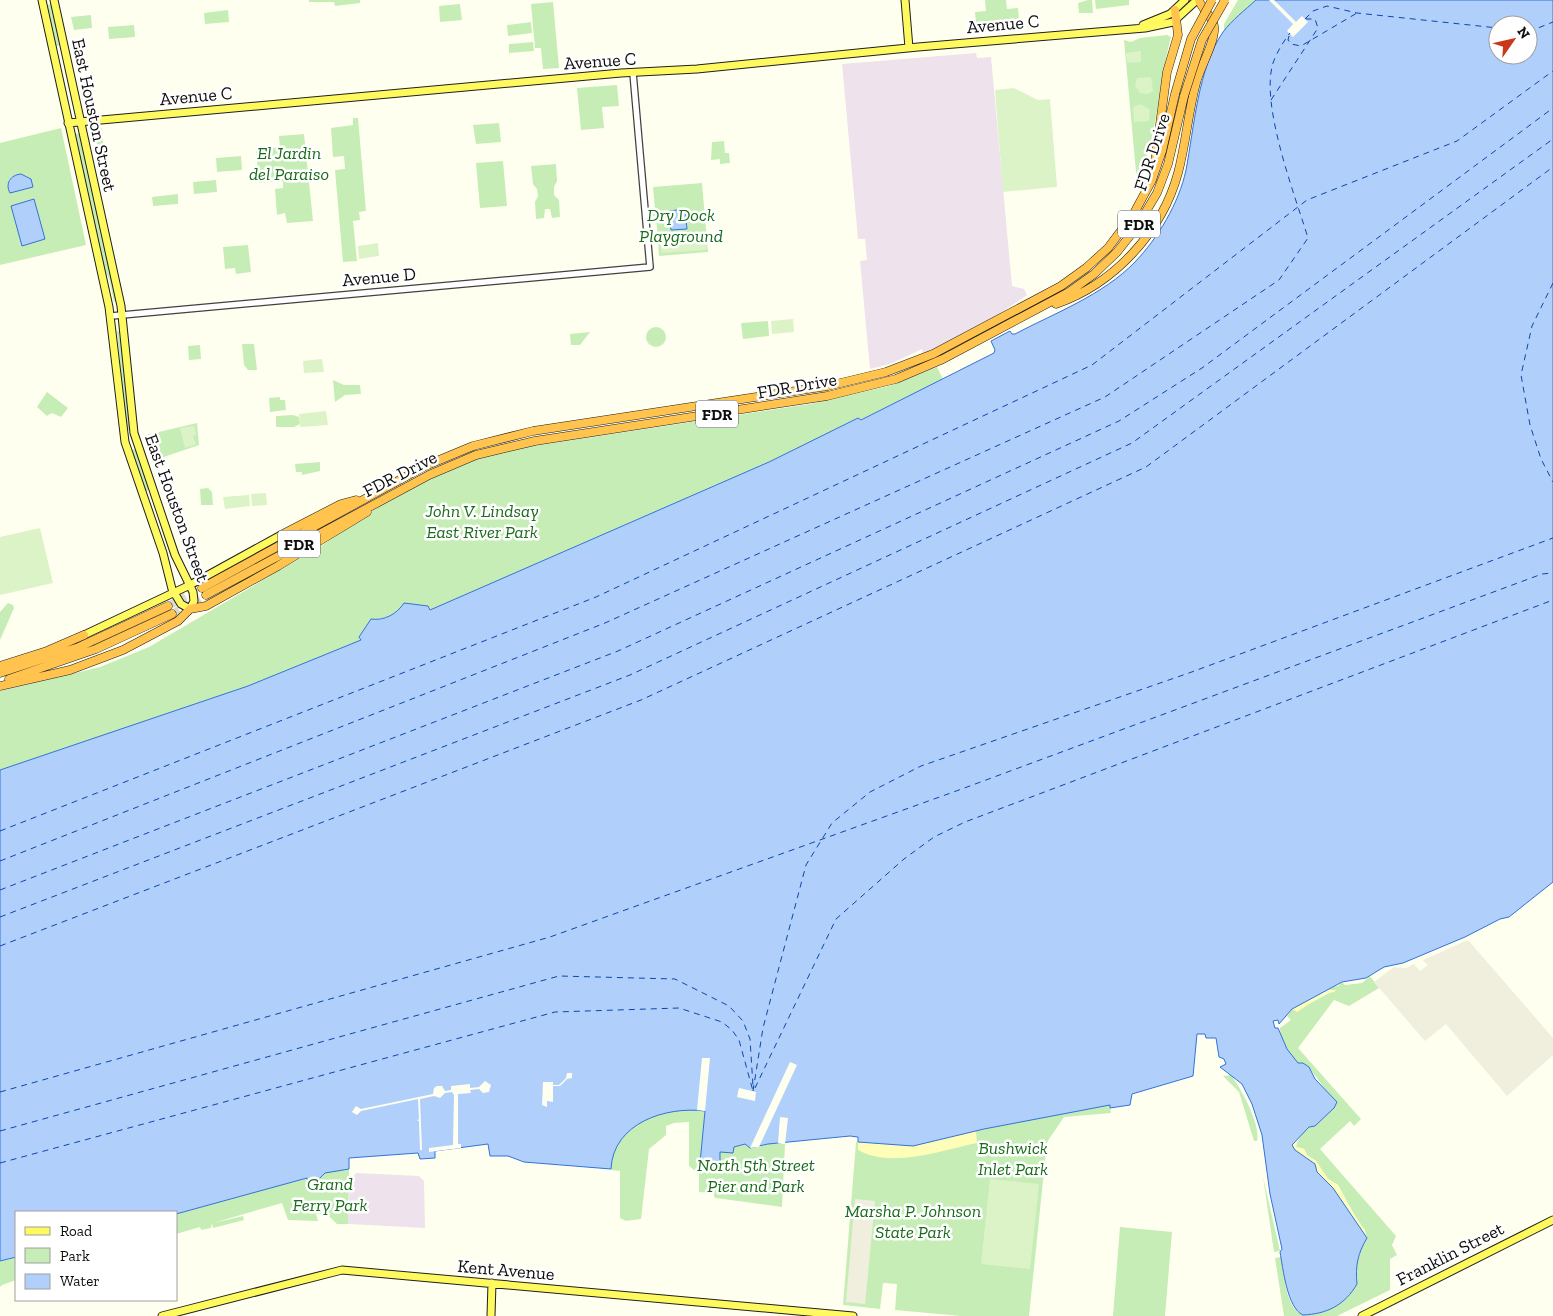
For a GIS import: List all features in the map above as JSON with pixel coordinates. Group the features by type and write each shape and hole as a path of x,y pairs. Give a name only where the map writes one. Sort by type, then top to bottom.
{"highway":[{"path":"1035,311 1073,297 1112,272 1141,243 1164,208 1178,172 1196,81 1214,35 1212,18 1198,0"},
{"name":"FDR Drive","path":"1212,0 1191,39 1174,94 1155,171 1148,189 1127,224 1108,248 1086,268 1061,286 914,362 877,375 807,390 502,438 462,449 434,461 370,496 204,592 456,462 510,446 806,401 886,382 934,364 1070,292 1094,274 1117,252 1136,228 1152,202 1165,174 1184,96 1202,40 1225,0"},
{"path":"1155,171 1156,149 1166,78 1178,35 1175,10"},
{"path":"0,686 70,670 109,656 178,621 190,609 206,606 278,566 343,528 393,494"},
{"path":"281,535 341,504 370,496"},
{"path":"0,673 79,647 170,610 96,649 0,682"},
{"path":"0,666 47,651 84,635"}],"main road":[{"name":"East Houston Street","path":"42,0 111,316 125,442 163,553 174,593 181,604 190,609 194,598 170,541 134,434 122,314 54,0"},
{"path":"904,0 909,48"},
{"name":"Avenue C","path":"1133,28 1164,17 1185,0"},
{"name":"Avenue C","path":"68,123 697,69 1157,26 1177,19 1198,0"},
{"path":"84,635 190,586 281,535"},
{"name":"Franklin Street","path":"1362,1316 1553,1220"},
{"name":"Kent Avenue","path":"162,1316 342,1270 852,1316"},
{"path":"490,1316 492,1283"}],"street":[{"name":"Avenue D","path":"111,316 650,267 633,73"}],"shaded area":[{"path":"976,53 977,58 991,57 1012,286 1024,289 1027,295 999,314 923,354 922,349 890,364 870,369 860,261 867,260 865,239 858,239 842,64"},
{"path":"1468,940 1553,1038 1553,1055 1507,1096 1446,1024 1425,1041 1374,982 1394,967 1406,968 1414,964 1420,971 1428,965 1423,960"},
{"path":"356,1173 419,1176 424,1181 425,1228 348,1224 349,1183"},
{"path":"855,1199 875,1201 865,1304 846,1302"}],"green space":[{"path":"309,0 360,0 360,3 335,6 334,2 309,2"},
{"path":"985,0 1006,0 1007,9 1018,8 1019,19 976,22 975,12 986,11"},
{"path":"1092,0 1093,13 1079,13 1078,3"},
{"path":"1095,0 1129,0 1129,5 1096,9"},
{"path":"1238,0 1256,0 1224,32 1224,24"},
{"path":"553,2 559,68 543,69 541,48 535,48 531,4"},
{"path":"52,4 62,45 56,46 47,5"},
{"path":"460,4 462,20 440,22 439,6"},
{"path":"228,10 229,22 205,24 204,13"},
{"path":"91,15 92,28 74,30 71,17"},
{"path":"531,22 532,33 508,36 507,25"},
{"path":"134,25 135,37 109,39 108,27"},
{"path":"1167,35 1171,37 1154,129 1137,183 1124,40 1131,42 1140,38"},
{"path":"533,42 534,51 509,53 509,44"},
{"path":"1141,51 1141,62 1127,63 1126,53"},
{"path":"1151,77 1153,91 1148,94 1140,93 1135,86 1137,78"},
{"path":"617,85 619,106 602,107 604,128 581,130 577,88"},
{"path":"1014,88 1038,100 1050,99 1057,187 1003,192 995,90"},
{"path":"1141,104 1150,110 1149,121 1134,122 1133,107"},
{"path":"353,118 358,118 366,211 359,212 360,220 353,221 357,261 343,262 335,170 345,169 344,156 333,157 331,128 353,125"},
{"path":"499,123 501,142 476,144 473,125"},
{"path":"61,128 86,245 0,265 0,143"},
{"path":"102,128 107,186 93,130"},
{"path":"81,133 117,301 114,302 109,279 104,269 75,134"},
{"name":"El Jardin del Paraiso","path":"304,134 313,221 287,223 285,213 277,215 275,189 283,188 283,181 259,183 256,150 280,147 279,136"},
{"path":"724,141 725,153 729,153 730,163 720,164 720,159 711,160 712,142"},
{"path":"241,156 242,170 217,172 216,158"},
{"path":"503,161 507,206 480,208 476,163"},
{"path":"556,164 557,181 554,187 554,195 559,200 560,217 552,218 550,209 545,209 544,218 536,219 535,202 538,196 537,189 533,184 531,166"},
{"path":"216,180 217,192 194,194 193,182"},
{"name":"Dry Dock Playground","path":"702,183 708,252 659,256 656,216 652,216 651,210 655,210 653,187"},
{"path":"178,194 178,204 153,206 152,197"},
{"path":"705,235 707,250 661,253 660,238"},
{"path":"378,243 379,256 359,259 358,246"},
{"path":"248,245 251,272 236,274 235,268 225,269 223,247"},
{"path":"793,319 794,332 772,334 771,321"},
{"path":"768,321 769,336 743,339 741,323"},
{"path":"656,327 663,330 666,337 663,344 656,347 649,344 646,337 649,330"},
{"path":"117,331 119,331 131,430 126,430"},
{"path":"590,332 580,345 571,345 570,334"},
{"path":"242,344 254,344 257,370 248,370 244,365"},
{"path":"200,345 201,359 189,360 188,346"},
{"path":"322,359 324,372 304,373 303,361"},
{"name":"John V. Lindsay East River Park","path":"937,367 943,379 861,420 858,418 769,462 430,610 428,606 404,604 390,616 371,619 359,637 361,640 248,686 0,770 0,691 100,667 149,647 321,546 383,504 455,466 486,455 520,448 810,404 889,386"},
{"path":"333,380 344,385 360,385 361,394 345,395 335,402"},
{"path":"47,392 68,408 61,417 52,413 47,416 37,407"},
{"path":"280,397 280,400 285,400 286,410 270,412 269,398"},
{"path":"326,411 328,425 300,427 299,414"},
{"path":"293,415 299,417 300,424 294,427 276,427 276,416"},
{"path":"197,423 199,445 155,460 146,435"},
{"path":"194,426 196,435 193,436 196,444 185,448 180,428"},
{"path":"136,449 150,488 147,491 131,450"},
{"path":"320,462 320,471 302,475 302,472 296,472 295,464"},
{"path":"208,488 212,492 213,505 201,505 200,489"},
{"path":"266,493 267,505 252,506 251,494"},
{"path":"249,495 250,506 225,509 223,497"},
{"path":"40,528 53,583 0,595 0,537"},
{"path":"8,603 13,605 14,608 0,640 0,612"},
{"path":"1370,976 1379,988 1349,1006 1334,1000 1298,1048 1361,1119 1354,1126 1350,1121 1320,1149 1396,1236 1392,1245 1397,1255 1390,1259 1390,1290 1337,1316 1284,1316 1275,1258 1281,1257 1288,1295 1294,1308 1302,1314 1318,1313 1337,1305 1357,1284 1356,1271 1358,1260 1367,1238 1338,1185 1328,1179 1316,1161 1307,1155 1304,1149 1296,1147 1298,1140 1306,1130 1334,1108 1334,1099 1308,1067 1299,1064 1291,1057 1283,1042 1280,1028 1291,1020 1287,1016 1292,1009 1296,1011 1329,993 1330,987 1338,986 1342,982 1345,985 1362,983"},
{"name":"North 5th Street Pier and Park","path":"710,1058 700,1163 719,1162 720,1152 745,1144 759,1147 768,1144 785,1144 782,1207 716,1198 714,1193 699,1192 699,1174 689,1166 689,1122 674,1123 666,1126 666,1135 649,1149 641,1219 626,1221 620,1218 620,1171 611,1170 613,1155 620,1142 640,1123 653,1117 668,1112 697,1110"},
{"path":"1231,1075 1253,1116 1256,1125 1257,1141 1254,1141 1239,1092 1223,1076"},
{"name":"Marsha P. Johnson State Park","path":"1110,1104 1111,1113 1064,1117 1047,1142 1029,1316 961,1316 895,1310 897,1284 883,1283 880,1309 843,1305 856,1142 913,1146 998,1126"},
{"name":"Grand Ferry Park","path":"349,1169 348,1224 337,1224 327,1214 316,1214 318,1221 288,1220 282,1203 213,1223 243,1216 244,1220 213,1228 212,1223 211,1228 201,1230 200,1227 178,1233 178,1213 307,1178 309,1189 325,1173"},
{"path":"1263,1177 1280,1251 1274,1252"},
{"path":"990,1179 1039,1184 1030,1269 981,1264"},
{"path":"1120,1227 1172,1232 1165,1316 1113,1316"},
{"path":"15,1257 15,1280 0,1287 0,1261"}],"sand":[{"path":"1330,987 1330,990 1336,990 1324,994 1297,1012 1292,1009"},
{"path":"976,1131 977,1143 917,1156 886,1158 858,1150 858,1142 913,1146"},
{"path":"1297,1139 1296,1147 1304,1149 1307,1155 1316,1161 1328,1179 1338,1185 1351,1210 1365,1230 1367,1238 1333,1188 1317,1172 1315,1164 1295,1150 1292,1145"}],"water":[{"path":"1256,0 1553,0 1553,882 1509,917 1500,919 1465,937 1403,963 1384,967 1366,978 1342,982 1292,1009 1279,1024 1278,1020 1273,1021 1287,1049 1298,1063 1303,1063 1309,1067 1315,1079 1337,1102 1334,1108 1315,1126 1309,1127 1292,1145 1295,1150 1315,1164 1317,1172 1333,1188 1367,1238 1358,1260 1356,1271 1357,1284 1347,1298 1334,1307 1320,1313 1303,1315 1293,1304 1289,1296 1280,1252 1282,1249 1270,1194 1262,1135 1252,1104 1242,1084 1220,1067 1226,1064 1224,1059 1219,1057 1216,1038 1206,1038 1205,1034 1197,1034 1193,1076 1132,1094 1130,1105 1110,1108 1110,1105 984,1129 913,1146 858,1142 858,1137 850,1136 768,1144 750,1148 745,1144 734,1147 733,1153 720,1152 720,1162 700,1163 705,1111 674,1111 644,1121 631,1129 621,1140 614,1153 611,1169 524,1162 508,1156 490,1156 488,1144 435,1151 435,1158 420,1159 418,1153 349,1158 349,1169 325,1173 309,1189 307,1178 178,1213 178,1211 15,1211 15,1257 0,1261 0,770 248,686 361,640 359,637 371,619 381,619 390,616 404,603 428,606 430,610 769,462 858,418 861,420 994,353 995,350 991,341 1010,331 1012,334 1015,334 1094,294 1122,274 1144,253 1173,207 1186,170 1202,80 1223,32 1234,19"},
{"path":"21,174 31,179 33,187 10,193 8,183 11,178"},
{"path":"34,199 45,239 22,246 11,206"},
{"path":"685,209 687,229 671,230 669,211"}],"pier":[{"path":"1269,0 1274,0 1296,22 1302,16 1308,22 1293,37 1287,31 1293,24"},
{"path":"702,1058 710,1058 705,1111 697,1110"},
{"path":"790,1062 797,1065 759,1147 750,1148"},
{"path":"567,1073 572,1073 572,1078 567,1079 560,1086 553,1086 553,1102 547,1101 547,1107 542,1105 543,1082 553,1082 553,1085 559,1085 566,1078"},
{"path":"485,1081 491,1085 489,1092 483,1093 479,1089 470,1090 471,1093 458,1094 458,1144 461,1144 461,1148 429,1152 429,1148 453,1145 454,1095 452,1092 445,1093 440,1098 434,1096 420,1099 422,1150 420,1150 419,1121 417,1121 419,1119 418,1099 361,1111 357,1115 352,1112 356,1106 361,1109 433,1094 434,1088 437,1086 442,1086 445,1091 451,1090 451,1086 470,1084 470,1088 479,1087"},
{"path":"739,1088 756,1092 755,1101 737,1097"},
{"path":"780,1117 788,1118 785,1144 778,1143"}],"ferry route":[{"path":"1305,19 1313,11 1327,6 1357,13 1488,27"},
{"path":"1289,36 1288,40 1291,44 1301,46 1357,13"},
{"path":"1271,100 1318,28 1315,19 1306,19"},
{"path":"1538,28 1553,22"},
{"path":"0,861 605,623 1105,397 1279,280 1308,238 1281,150 1271,102 1270,81 1273,63 1280,47 1290,33"},
{"path":"0,831 596,597 1092,365 1307,200 1457,141 1553,71"},
{"path":"0,890 618,651 1119,421 1202,368 1553,108"},
{"path":"0,917 630,675 1132,443 1553,139"},
{"path":"0,946 641,700 1146,467 1553,167"},
{"path":"1553,283 1532,326 1521,375 1530,425 1541,459 1553,482"},
{"path":"753,1091 763,1028 806,865 832,823 870,792 921,766 1189,673 1553,538"},
{"path":"0,1092 550,937 959,790 1542,574 1553,573"},
{"path":"755,1088 836,919 904,859 934,837 965,822 1553,600"},
{"path":"0,1131 559,976 675,979 729,1006 743,1021 750,1039 753,1086"},
{"path":"0,1163 555,1012 679,1008 722,1022 732,1030 739,1040 753,1091"}],"tunnel":[{"path":"168,606 202,588"},
{"path":"172,614 206,595"}],"park label":[{"name":"Bushwick Inlet Park","path":"1013,1158"}]}
